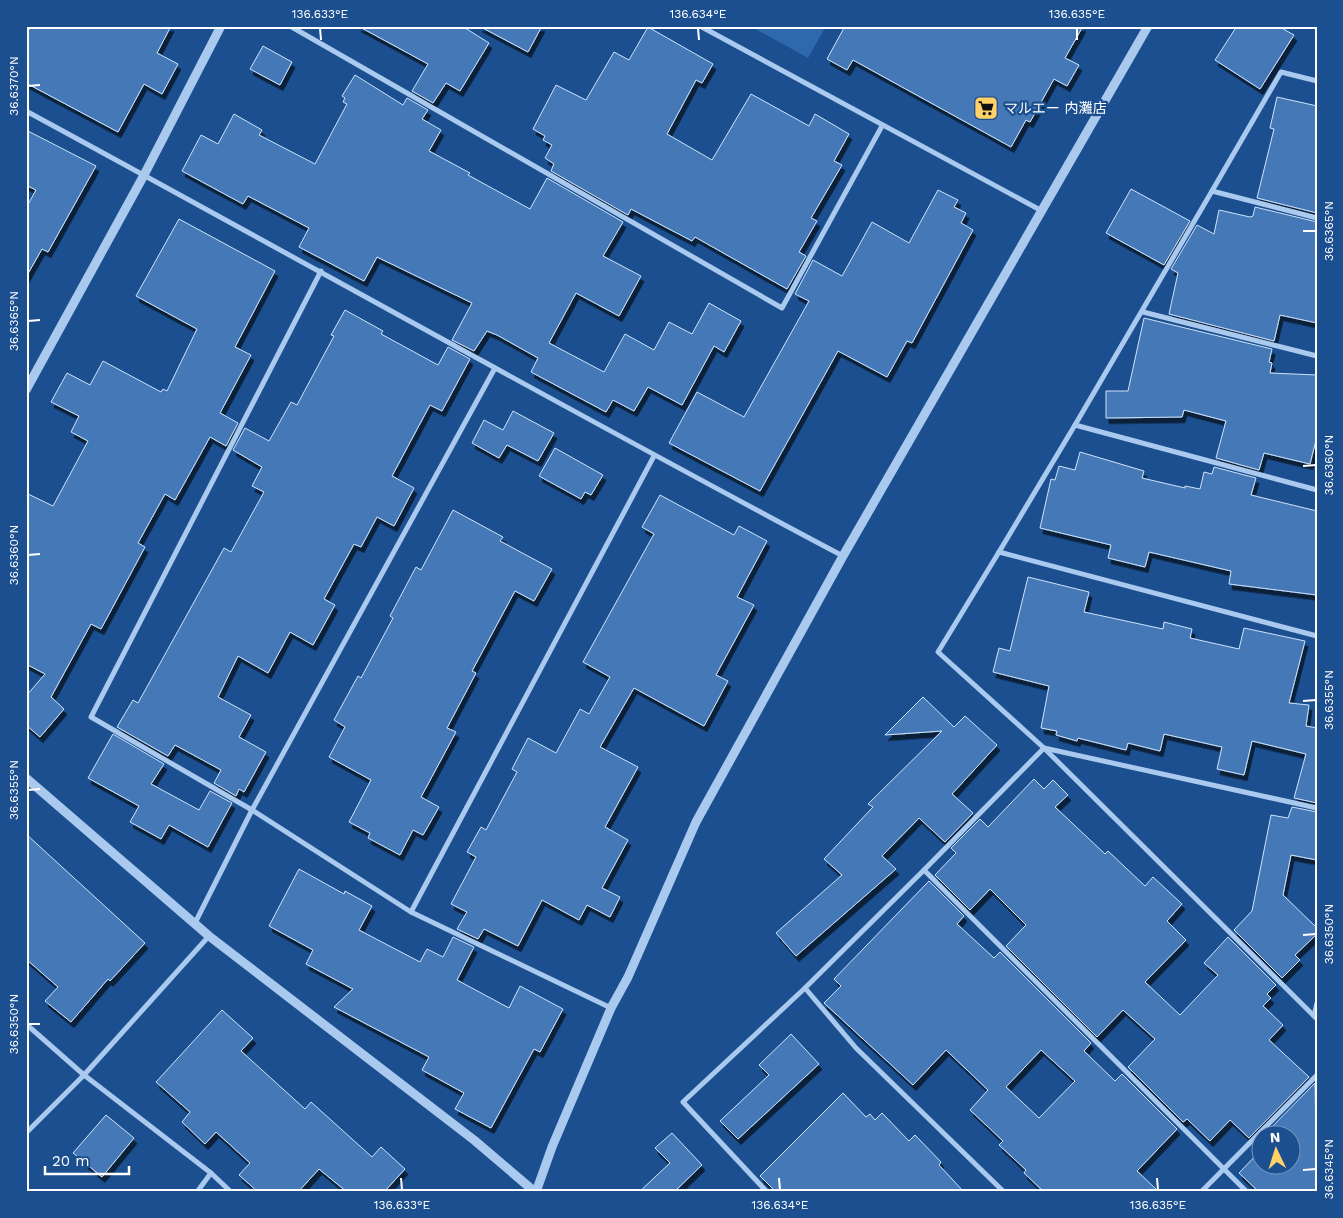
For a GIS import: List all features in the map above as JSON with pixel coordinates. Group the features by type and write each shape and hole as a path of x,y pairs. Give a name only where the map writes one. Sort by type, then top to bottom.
{"street":[{"path":"26,390 144,174 221,26"},
{"path":"290,26 782,308 882,126"},
{"path":"700,26 1042,211"},
{"path":"26,778 209,936 474,1140 536,1192 552,1147 611,1008 628,977 696,822 843,556 1148,26"},
{"path":"1315,1018 1044,748 938,652 1143,312 1281,72 1317,81"},
{"path":"26,111 321,271 654,456 843,556"},
{"path":"1212,191 1317,218"},
{"path":"321,271 91,717 252,810 411,912 611,1008"},
{"path":"1143,312 1317,356"},
{"path":"195,923 252,810 494,368"},
{"path":"1075,425 1317,490"},
{"path":"411,912 654,456"},
{"path":"999,552 1317,636"},
{"path":"1044,748 1317,808"},
{"path":"768,1192 683,1102 805,988 1044,748"},
{"path":"924,870 1247,1192"},
{"path":"26,1133 84,1075 209,936"},
{"path":"805,988 856,1048 1004,1192"},
{"path":"1315,1018 1317,1003"},
{"path":"26,1024 84,1075 211,1173 231,1192"},
{"path":"1201,1192 1317,1075"},
{"path":"197,1192 211,1173"}],"shaded area":[{"path":"750,26 826,26 808,58"}],"building":[{"path":"31,26 171,26 157,53 178,64 162,94 144,84 118,132 26,83 26,35"},
{"path":"358,26 462,26 489,43 460,91 446,83 433,103 412,91 428,64"},
{"path":"479,26 542,26 528,52"},
{"name":"マルエー 内灘店","path":"845,26 1083,26 1065,58 1079,65 1067,86 1054,79 1030,122 1026,120 1011,147 853,60 847,70 827,59"},
{"path":"1237,26 1278,26 1294,35 1260,89 1215,60"},
{"path":"648,27 713,64 702,83 696,80 667,134 712,160 751,94 809,126 815,114 849,134 834,161 842,165 811,218 817,221 799,252 806,256 787,289 695,237 692,241 631,209 628,215 551,171 554,164 545,158 552,145 543,140 545,136 533,129 556,85 586,100 614,52 629,60"},
{"path":"263,46 292,62 280,85 250,69"},
{"path":"355,75 403,105 407,98 428,110 422,119 441,130 429,151 470,173 468,175 530,209 547,178 623,222 603,256 641,276 619,316 576,293 549,343 604,372 625,334 654,350 669,322 692,334 709,303 741,321 724,352 714,346 682,405 648,387 634,411 613,400 606,412 531,372 538,358 497,335 487,331 474,351 452,340 472,303 377,257 364,281 299,247 309,228 248,196 243,204 182,171 201,135 218,144 234,114 262,130 259,135 315,164 347,104 343,102 345,98 342,96"},
{"path":"1277,97 1317,106 1317,213 1257,198 1274,129 1270,128"},
{"path":"26,130 96,166 48,252 42,249 26,277 26,208 36,190 26,185"},
{"path":"1131,189 1190,221 1164,265 1106,233"},
{"path":"938,190 958,200 954,207 966,213 961,223 973,230 912,343 907,341 887,377 838,351 760,491 669,443 697,392 744,417 809,301 795,294 813,260 842,276 872,222 909,243"},
{"path":"1255,207 1317,222 1317,323 1280,315 1274,341 1169,314 1178,273 1171,269 1197,225 1214,234 1219,210 1250,217 1253,216"},
{"path":"179,219 275,271 235,347 251,355 220,413 238,423 226,446 210,437 175,500 165,494 138,543 145,547 101,629 91,624 51,697 64,709 40,737 26,725 26,696 45,674 26,664 26,493 53,506 88,441 71,432 79,416 51,402 67,373 90,385 103,361 161,392 163,389 167,391 197,329 136,296"},
{"path":"345,310 383,331 381,334 438,365 448,347 470,359 442,411 430,405 392,476 414,488 394,526 377,517 361,547 354,544 324,599 335,605 313,645 290,632 268,673 238,656 218,697 251,715 239,737 266,752 244,792 239,789 236,796 214,783 221,770 175,745 168,756 117,727 133,700 138,703 224,548 231,552 264,492 252,486 262,467 233,450 245,428 269,441 291,402 297,405 334,336 331,335"},
{"path":"1144,318 1272,349 1269,362 1272,363 1270,373 1317,375 1317,436 1310,464 1264,453 1259,470 1216,458 1226,421 1184,410 1182,417 1106,418 1106,391 1128,391"},
{"path":"513,411 554,433 538,461 507,445 499,458 472,443 484,420 503,430"},
{"path":"555,448 603,475 591,495 585,492 581,499 539,476"},
{"path":"1080,452 1144,471 1142,478 1185,488 1185,486 1200,489 1204,472 1212,474 1214,467 1256,478 1251,495 1317,511 1317,595 1229,584 1231,571 1149,552 1145,567 1108,558 1111,545 1040,528 1051,479 1055,480 1059,466 1075,470"},
{"path":"660,495 734,535 739,526 767,541 737,597 754,605 716,675 728,681 704,726 634,688 600,747 638,767 605,827 628,840 602,888 620,897 610,917 587,905 579,920 542,900 518,946 484,929 478,939 457,929 467,912 451,904 476,857 467,852 481,827 486,830 517,772 512,769 528,738 556,753 580,709 589,714 610,677 583,662 654,534 642,527"},
{"path":"453,510 503,537 500,541 552,569 534,601 515,591 472,671 476,673 447,728 456,732 421,797 439,807 423,835 413,830 400,855 368,838 370,833 349,822 371,780 329,757 345,727 334,720 358,676 361,678 393,618 390,616 416,567 421,570"},
{"path":"1028,577 1089,592 1084,612 1163,629 1164,622 1192,629 1190,638 1239,649 1244,628 1305,641 1289,703 1309,705 1306,726 1317,728 1317,803 1294,798 1306,754 1252,741 1244,775 1217,769 1222,747 1164,734 1160,751 1128,743 1126,750 1078,738 1077,741 1056,735 1057,731 1041,728 1049,686 993,672 999,648 1010,651"},
{"path":"923,697 954,727 965,716 997,745 952,794 973,813 945,842 919,818 882,856 896,869 796,956 776,933 842,875 824,859 873,807 868,804 942,731 885,735"},
{"path":"113,734 164,764 151,784 199,810 210,791 232,803 208,847 169,825 161,839 130,822 139,806 88,778"},
{"path":"1034,779 1044,789 1053,780 1068,795 1055,807 1105,854 1108,851 1145,886 1153,877 1182,904 1167,921 1186,940 1145,982 1180,1015 1218,975 1204,963 1228,937 1276,985 1267,994 1271,998 1263,1006 1283,1025 1269,1040 1309,1077 1261,1126 1250,1126 1249,1138 1230,1120 1210,1141 1187,1119 1183,1122 1128,1067 1155,1039 1123,1010 1097,1037 1006,946 1026,925 990,889 970,910 935,875 956,853 951,848 980,819 988,827"},
{"path":"1292,807 1317,812 1317,860 1291,855 1283,895 1317,928 1317,934 1295,955 1300,960 1282,978 1234,930 1252,911 1271,815 1288,818"},
{"path":"26,834 145,943 110,981 108,979 71,1022 45,1001 58,987 26,959"},
{"path":"299,869 344,894 345,891 372,906 359,930 420,962 427,949 443,957 453,937 474,947 457,980 509,1008 520,986 563,1009 540,1052 534,1049 491,1128 455,1109 464,1093 422,1070 429,1057 334,1007 353,989 306,964 313,950 269,926"},
{"path":"929,881 964,916 957,924 994,958 1000,952 1091,1043 1084,1051 1115,1081 1122,1074 1177,1129 1137,1171 1159,1192 1044,1192 1024,1173 1026,1170 999,1145 1003,1141 970,1110 988,1090 946,1050 913,1085 824,1003 841,986 834,979","holes":["1041,1050 1075,1081 1039,1118 1006,1087"]},
{"path":"222,1010 253,1038 241,1051 305,1109 311,1102 372,1157 381,1147 405,1169 384,1192 347,1192 319,1169 298,1192 258,1192 239,1175 250,1163 216,1132 205,1144 182,1122 190,1112 156,1082"},
{"path":"791,1034 819,1064 738,1139 720,1121 769,1075 759,1065"},
{"path":"1315,1083 1317,1192 1259,1192 1239,1173 1250,1161 1250,1176 1300,1176 1300,1126 1273,1126"},
{"path":"843,1093 866,1117 870,1114 875,1120 882,1113 909,1141 915,1135 941,1162 939,1165 964,1192 776,1192 760,1176"},
{"path":"106,1115 134,1138 102,1177 73,1153"},
{"path":"672,1133 702,1165 674,1192 639,1192 670,1163 655,1148"}],"place":[{"name":"マルエー 内灘店","path":"986,108"}]}
